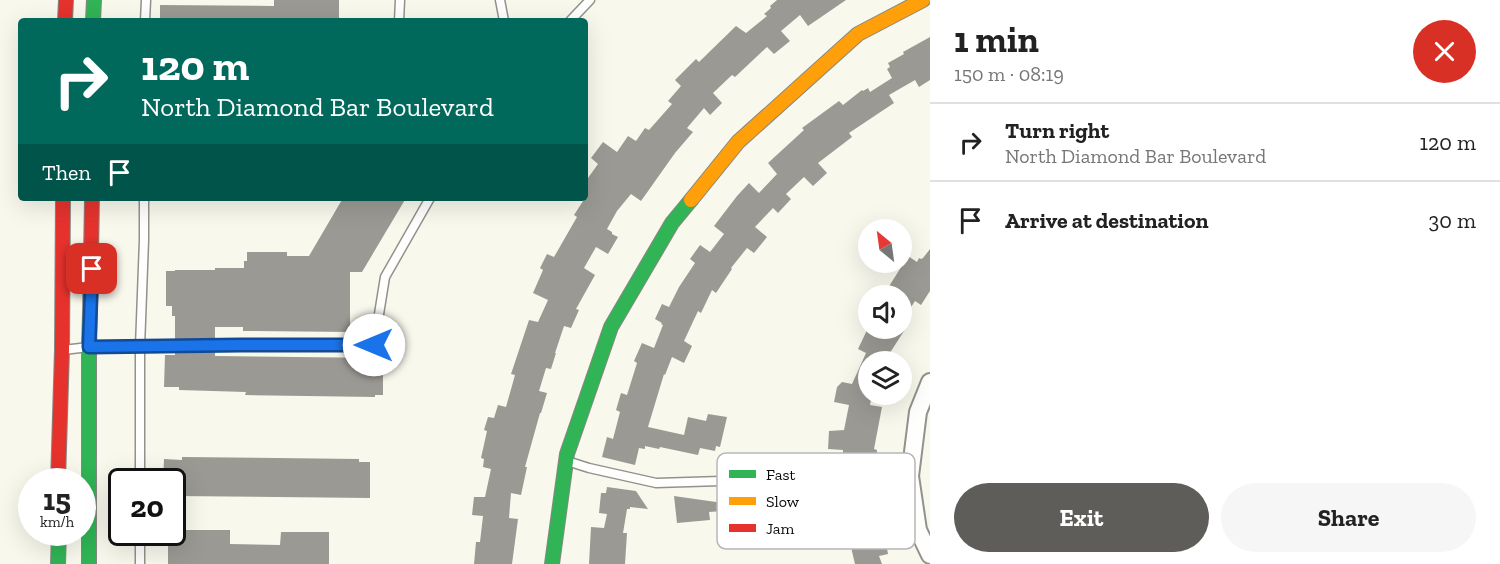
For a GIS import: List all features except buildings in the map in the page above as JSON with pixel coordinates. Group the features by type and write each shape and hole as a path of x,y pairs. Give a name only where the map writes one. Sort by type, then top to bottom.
{"main road":[{"path":"66,0 66,18"},
{"path":"93,18 94,0"},
{"path":"552,564 567,454 611,327 672,223 738,142 858,34 923,0"},
{"path":"58,468 63,201"},
{"path":"89,564 92,201"},
{"path":"58,564 59,546"}],"street":[{"path":"913,453 918,412 930,382"},
{"path":"915,510 918,530 930,555"}],"lane":[{"path":"145,18 146,0"},
{"path":"399,18 400,0"},
{"path":"500,0 503,18"},
{"path":"573,18 590,0"},
{"path":"140,468 140,347 144,201"},
{"path":"62,350 89,347 374,345 385,277 428,201"},
{"path":"566,460 589,468 656,483 717,481"},
{"path":"140,546 140,564"}],"traffic: fast":[{"path":"93,18 94,0"},
{"path":"552,564 567,454 611,327 672,223 691,200"},
{"path":"89,564 90,313"},
{"path":"58,564 59,546"}],"traffic: slow":[{"path":"691,200 738,142 858,34 923,0"}],"traffic: jam":[{"path":"65,18 66,0"},
{"path":"58,468 63,201"},
{"path":"90,313 92,201"}],"route":[{"path":"92,269 89,347 374,345"}]}
